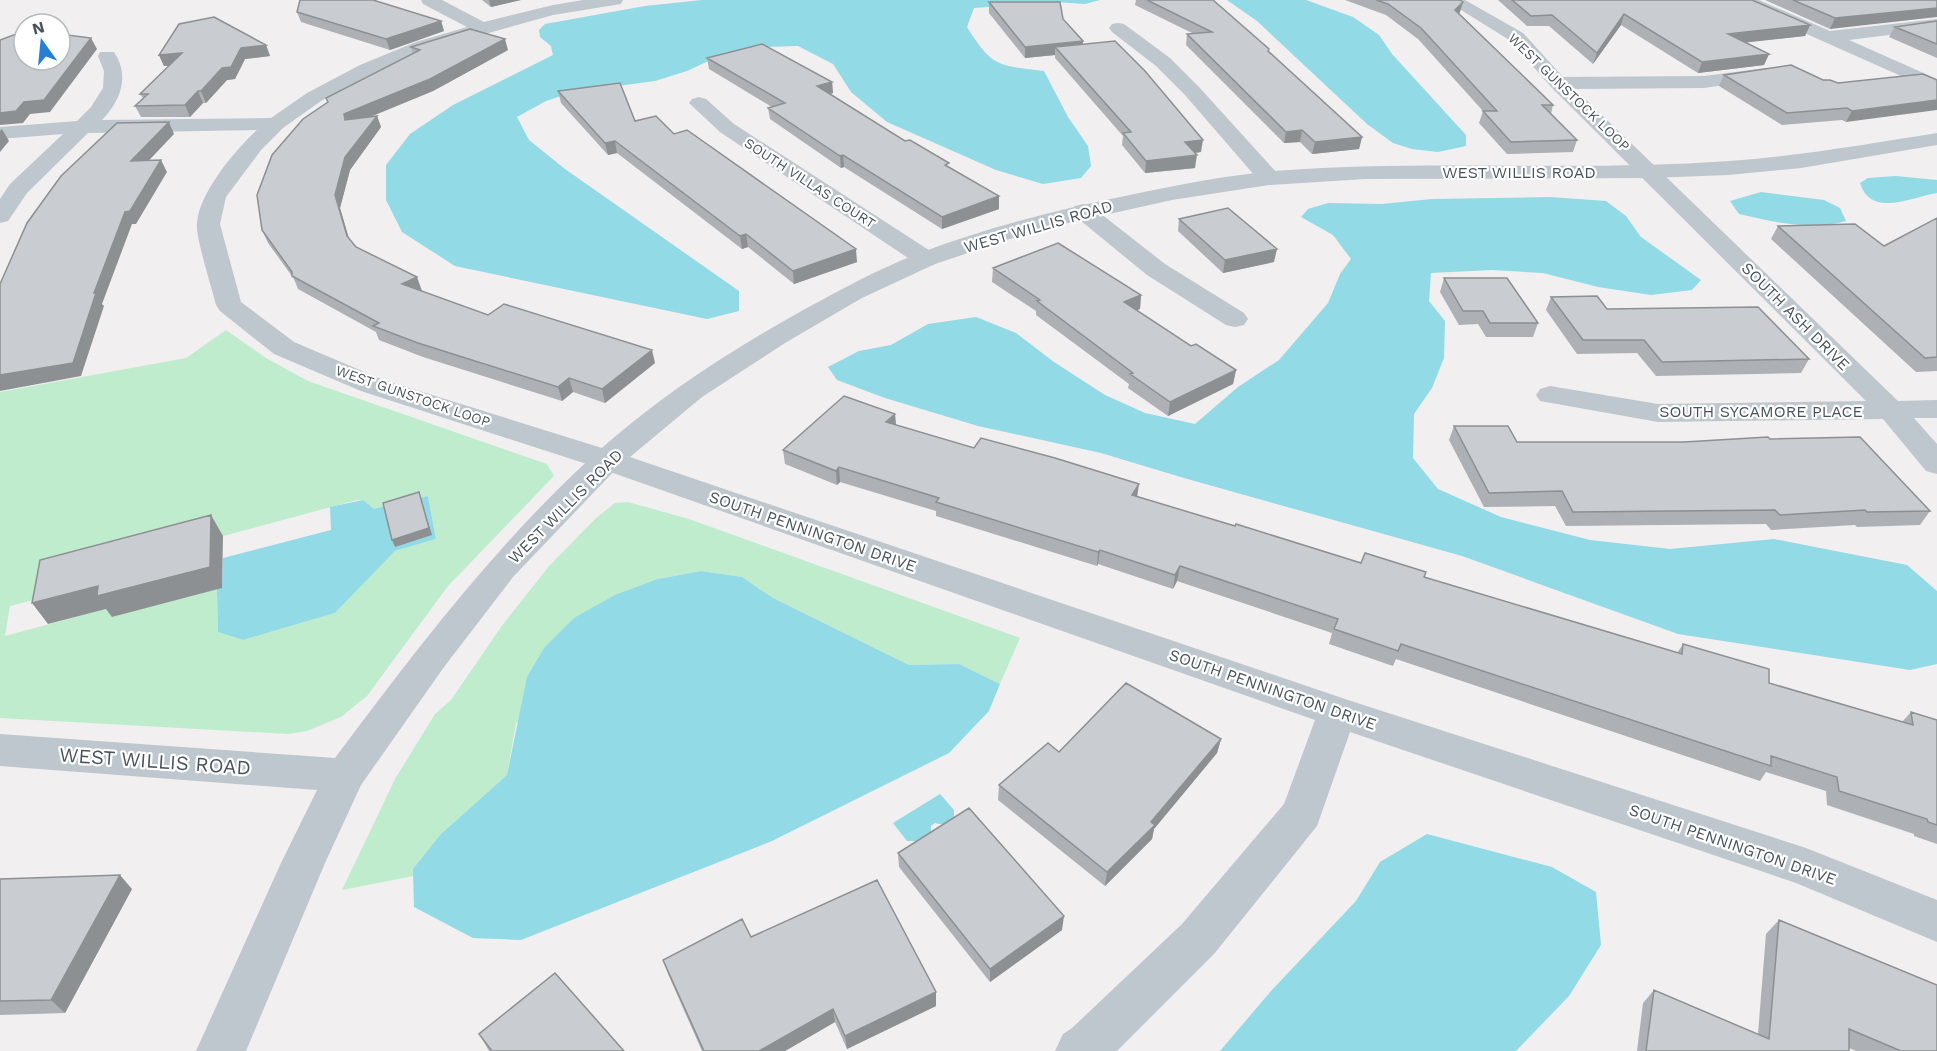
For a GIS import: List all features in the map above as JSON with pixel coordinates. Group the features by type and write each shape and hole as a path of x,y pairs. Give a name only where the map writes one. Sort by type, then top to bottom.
{"street":[{"path":"429,0 482,28"},
{"name":"WEST GUNSTOCK LOOP","path":"607,460 366,382 284,348 228,305 208,224 215,197 231,171 253,145 276,124 314,97 367,69 422,46 553,10 615,0"},
{"name":"WEST GUNSTOCK LOOP","path":"1453,0 1517,36 1558,83 1651,171"},
{"path":"1745,0 1937,86"},
{"path":"1828,37 1937,24"},
{"path":"1118,28 1163,62 1269,178"},
{"path":"0,216 18,189 99,111 113,88 114,71 107,56"},
{"path":"1558,83 1704,82 1762,75 1783,69"},
{"name":"SOUTH VILLAS COURT","path":"699,103 727,128 926,259"},
{"path":"0,133 160,123 276,124"},
{"name":"WEST WILLIS ROAD","path":"221,1051 303,863 345,775 431,657 501,569 607,460 692,391 775,337 853,293 926,259 1029,225 1083,211 1172,193 1269,178 1365,172 1651,171 1728,168 1801,161 1937,139"},
{"name":"SOUTH ASH DRIVE","path":"1651,171 1891,410 1937,464"},
{"path":"1083,211 1118,243 1177,286 1235,319"},
{"name":"SOUTH SYCAMORE PLACE","path":"1550,395 1658,413 1937,409"},
{"name":"SOUTH PENNINGTON DRIVE","path":"607,460 1337,712 1806,867 1937,921"},
{"path":"1080,1051 1089,1046 1198,939 1302,813 1337,712"},
{"name":"WEST WILLIS ROAD","path":"0,750 345,775"}],"green space":[{"path":"226,330 266,358 308,381 547,464 554,476 448,586 367,696 341,717 307,731 288,734 0,718 0,392 186,358","holes":["428,496 436,539 395,551 335,613 243,640 218,632 217,589 112,617 113,607 5,636 10,606 53,595 56,581 357,500 363,500 374,510"]},
{"path":"628,502 689,519 1020,638 1000,684 959,664 909,665 773,598 742,577 701,571 658,579 516,723 507,775 441,834 414,876 342,890 395,779 435,714 451,700 501,627 549,566 596,518 615,503"}],"water":[{"path":"702,0 1100,0 1085,4 1057,2 974,8 967,27 983,50 998,62 1044,71 1068,117 1088,146 1091,166 1081,178 1043,184 996,170 887,122 851,92 833,64 798,46 761,47 715,58 687,71 655,81 573,92 546,101 517,117 529,140 565,169 739,291 739,311 707,319 455,266 402,232 386,200 386,165 410,134 453,105 553,55 551,46 540,37 539,30 545,24 645,6"},
{"path":"1227,0 1306,0 1353,17 1379,35 1392,54 1466,135 1466,146 1438,152 1412,149 1393,143 1367,124 1257,21"},
{"path":"1896,176 1937,180 1937,193 1905,201 1883,203 1873,200 1866,194 1860,183 1868,178"},
{"path":"1761,192 1824,200 1840,208 1846,221 1820,225 1779,222 1739,214 1730,201"},
{"path":"1550,197 1606,201 1626,216 1641,237 1701,280 1692,290 1651,295 1598,287 1543,273 1492,270 1431,273 1429,301 1445,321 1444,358 1432,388 1414,414 1413,458 1438,489 1501,517 1590,540 1670,549 1774,539 1907,565 1937,591 1937,664 1910,670 1678,634 1462,556 1101,453 978,426 885,398 837,380 828,367 859,351 891,345 928,324 976,317 1016,333 1054,362 1105,395 1145,413 1195,424 1238,387 1279,360 1328,303 1340,274 1351,259 1333,235 1301,217 1308,209 1328,203 1382,204 1432,199"},
{"path":"428,496 436,539 395,551 335,613 243,640 218,632 217,589 222,587 223,558 331,530 330,507 363,500 374,509"},
{"path":"701,571 742,577 773,598 909,665 959,664 1000,684 989,711 949,753 772,841 521,940 473,938 414,907 413,869 441,834 507,775 527,677 544,648 574,618 615,595 658,579"},
{"path":"940,794 954,810 954,819 944,825 935,823 931,826 931,832 916,841 907,841 893,823"},
{"path":"1427,834 1552,867 1596,892 1601,945 1569,996 1516,1051 1220,1051 1271,991 1356,901 1380,862"}],"building":[{"path":"300,0 373,0 441,21 386,39 297,12"},
{"path":"1147,0 1213,0 1269,49 1268,51 1362,137 1315,142 1302,130 1286,132 1187,34 1212,32"},
{"path":"1376,0 1460,0 1463,2 1455,10 1553,105 1542,105 1577,140 1511,142 1483,111 1497,111 1421,28 1388,4"},
{"path":"1512,0 1752,0 1810,25 1728,34 1769,54 1702,62 1624,14 1597,53 1552,15 1531,16"},
{"path":"1793,0 1937,0 1937,8 1835,18"},
{"path":"989,2 1060,2 1063,19 1083,41 1025,47"},
{"path":"214,17 266,45 241,48 231,67 222,68 185,105 135,106 148,94 140,94 182,53 159,55 179,24"},
{"path":"1937,21 1937,44 1895,27"},
{"path":"470,29 505,39 430,79 344,114 345,120 377,116 345,157 335,195 347,236 356,247 417,277 402,284 488,315 504,304 652,350 602,389 569,378 558,387 418,343 373,326 379,323 292,276 292,272 262,230 257,195 272,155 303,119 328,102 326,98 420,50 411,47"},
{"path":"12,36 12,72 65,72 44,100 24,102 16,111 0,113 0,40"},
{"path":"72,36 91,38 72,63"},
{"path":"1115,41 1145,71 1203,140 1185,142 1197,155 1146,161 1123,133 1131,132 1055,47"},
{"path":"762,44 832,82 817,86 905,141 910,140 949,163 945,165 999,196 942,217 843,155 840,156 768,108 785,103 707,58"},
{"path":"1791,65 1823,80 1838,83 1923,74 1937,80 1937,100 1852,111 1847,108 1787,113 1724,75"},
{"path":"620,83 635,121 656,116 674,134 687,130 856,249 793,271 746,234 740,236 615,141 605,143 558,91"},
{"path":"169,122 131,161 161,160 130,211 125,212 94,293 96,293 73,363 0,375 0,284 27,223 61,176 117,123"},
{"path":"1228,208 1277,249 1225,260 1179,219"},
{"path":"1937,218 1937,357 1925,358 1778,226 1855,224 1884,246"},
{"path":"1058,243 1141,295 1124,302 1191,346 1196,344 1236,370 1170,402 1130,374 1133,373 1037,301 1040,300 993,268"},
{"path":"1444,278 1507,278 1538,323 1490,323 1483,311 1463,311"},
{"path":"1597,296 1607,309 1758,307 1809,359 1662,362 1644,340 1583,340 1551,297"},
{"path":"844,396 895,414 886,422 974,448 981,438 1055,458 1139,484 1132,495 1235,526 1236,524 1361,563 1365,553 1426,572 1424,577 1682,654 1683,644 1769,669 1769,683 1913,725 1911,712 1937,720 1937,825 1928,822 1927,819 1839,791 1837,777 1771,756 1771,766 1401,644 1398,651 1334,629 1338,619 1180,566 1175,575 1100,550 1098,552 936,502 939,498 839,467 836,471 783,450"},
{"path":"1454,426 1508,426 1517,442 1684,442 1768,437 1770,439 1860,437 1930,511 1867,512 1865,510 1780,515 1775,510 1573,512 1562,491 1489,493"},
{"path":"419,492 429,528 392,540 383,503"},
{"path":"211,515 210,567 97,596 98,586 32,603 40,560"},
{"path":"1126,683 1221,739 1151,822 1155,825 1107,872 999,785 1048,743 1059,752"},
{"path":"969,808 1064,916 990,969 898,853"},
{"path":"120,875 51,1000 0,1001 0,879"},
{"path":"877,880 936,992 845,1036 833,1009 759,1051 704,1051 663,960 742,919 751,937"},
{"path":"1779,920 1937,985 1937,1051 1901,1051 1849,1029 1849,1051 1646,1051 1654,990 1769,1039"},
{"path":"555,973 624,1051 492,1051 479,1034"}]}
